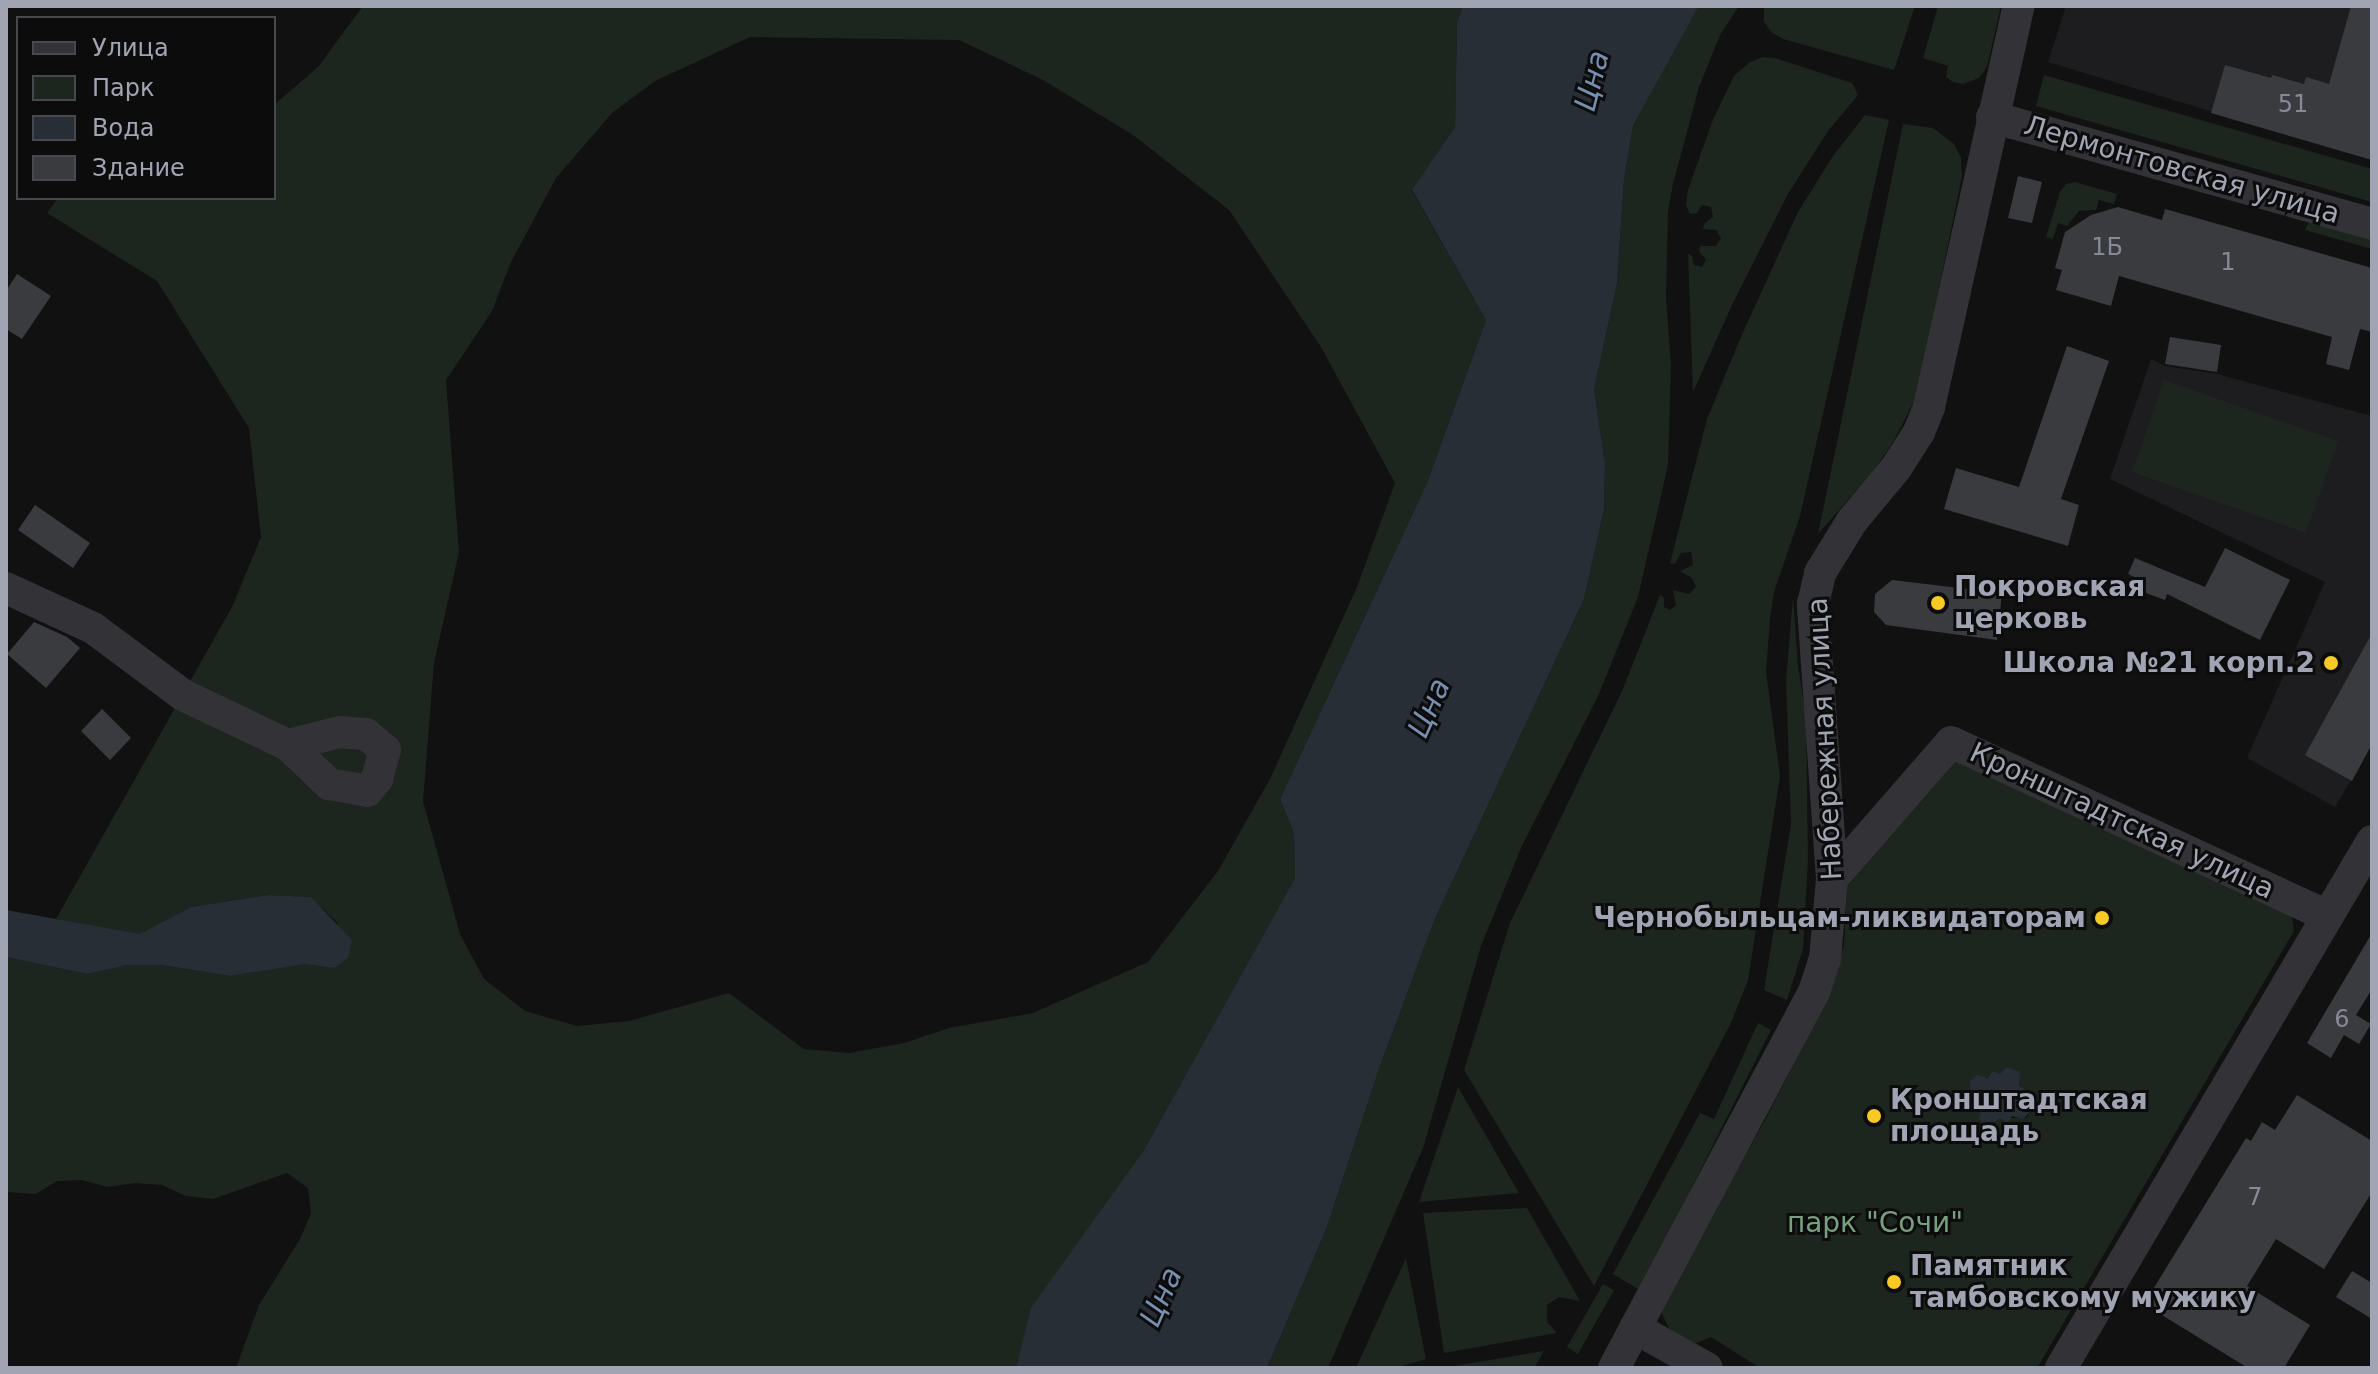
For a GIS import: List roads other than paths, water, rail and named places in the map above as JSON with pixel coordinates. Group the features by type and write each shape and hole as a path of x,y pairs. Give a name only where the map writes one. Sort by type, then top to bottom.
{"street":[{"name":"Набережная улица","path":"1614,1368 1814,992 1825,959 1832,879 1813,604 1820,573 1845,531 1896,468 1919,432 1929,407 2019,6"},
{"name":"Лермонтовская улица","path":"1992,117 2372,224"},
{"path":"6,588 93,628 183,695 288,745"},
{"name":"Кронштадтская улица","path":"1832,879 1951,742 2328,916"},
{"path":"2061,1368 2372,843"},
{"path":"1635,1328 1707,1368"}],"water":[{"name":"Цна","path":"1463,6 1699,6 1633,126 1624,180 1617,284 1594,389 1605,463 1604,510 1584,599 1434,921 1380,1066 1327,1227 1267,1368 1016,1368 1031,1308 1144,1150 1295,878 1294,833 1280,799 1427,483 1486,320 1412,190 1455,127 1457,23"},
{"path":"268,895 311,897 352,940 348,958 334,968 305,964 230,976 161,965 128,965 87,974 6,957 6,910 140,934 191,907"},
{"path":"2007,1067 2020,1072 2019,1086 2026,1090 2023,1097 2029,1102 2031,1111 2023,1119 2012,1116 2008,1123 2000,1118 1988,1126 1979,1119 1982,1107 1974,1103 1978,1097 1970,1089 1970,1081 1977,1075 1988,1078 1993,1071 2000,1074"}],"place":[{"name":"Покровская церковь","path":"1938,603"},
{"name":"Школа №21 корп.2","path":"2331,663"},
{"name":"Чернобыльцам-ликвидаторам","path":"2102,918"},
{"name":"Кронштадтская площадь","path":"1874,1116"},
{"name":"Памятник тамбовскому мужику","path":"1894,1282"}],"park label":[{"name":"парк \"Сочи\"","path":"1875,1223"}]}
